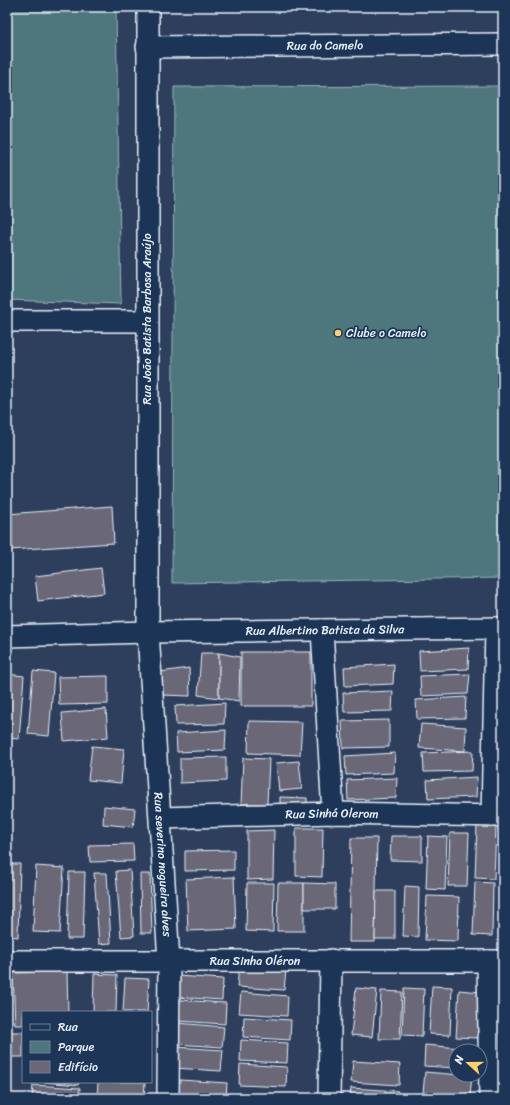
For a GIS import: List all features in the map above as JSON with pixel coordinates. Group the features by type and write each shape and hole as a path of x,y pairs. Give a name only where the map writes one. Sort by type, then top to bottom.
{"street":[{"name":"Rua João Batista Barbosa Araújo","path":"148,7 148,632"},
{"name":"Rua do Camelo","path":"147,47 503,44"},
{"path":"7,321 147,321"},
{"path":"498,816 500,628"},
{"name":"Rua Albertino Batista da Silva","path":"7,636 148,632 500,628"},
{"path":"322,630 333,813"},
{"name":"Rua severino nogueira alves","path":"148,632 169,961 168,1098"},
{"name":"Rua Sinhá Olerom","path":"161,818 333,813 498,816"},
{"path":"329,1098 331,960"},
{"name":"Rua Sinha Oléron","path":"7,962 331,960 495,961"},
{"path":"490,1098 495,961"}],"green space":[{"path":"7,7 116,7 121,304 7,300"},
{"name":"Clube o Camelo","path":"503,86 503,578 172,583 174,87"}],"building":[{"path":"112,506 114,543 10,550 7,514"},
{"path":"101,568 104,593 38,601 35,576"},
{"path":"469,648 468,669 420,671 419,651"},
{"path":"241,652 311,652 311,706 241,706"},
{"path":"201,653 219,653 219,698 198,695"},
{"path":"219,653 240,657 239,701 219,698"},
{"path":"394,664 393,684 345,686 344,667"},
{"path":"189,668 190,696 161,695 160,672"},
{"path":"33,671 54,673 49,736 28,734"},
{"path":"7,674 24,676 19,739 7,738"},
{"path":"470,674 468,694 421,696 420,676"},
{"path":"108,676 108,704 59,705 58,677"},
{"path":"393,691 392,711 344,712 343,693"},
{"path":"466,697 465,718 417,719 416,700"},
{"path":"225,703 224,724 176,725 175,706"},
{"path":"106,709 108,737 64,741 62,713"},
{"path":"389,720 389,747 343,748 342,721"},
{"path":"249,721 302,722 300,755 248,753"},
{"path":"421,724 466,727 465,751 419,748"},
{"path":"226,730 225,750 177,752 176,733"},
{"path":"92,746 124,749 121,783 88,780"},
{"path":"473,751 472,771 424,772 423,753"},
{"path":"395,753 394,773 346,775 345,756"},
{"path":"226,757 226,781 180,783 180,758"},
{"path":"243,758 269,759 267,804 241,804"},
{"path":"299,761 302,789 279,791 276,763"},
{"path":"477,777 476,797 428,799 427,780"},
{"path":"397,778 396,798 348,800 347,780"},
{"path":"280,797 307,798 307,812 280,811"},
{"path":"104,806 135,809 133,827 103,824"},
{"path":"477,825 496,826 494,879 475,878"},
{"path":"501,826 503,826 503,879 499,879"},
{"path":"296,828 323,828 322,877 296,876"},
{"path":"274,830 273,879 247,880 247,831"},
{"path":"450,833 469,833 467,886 448,886"},
{"path":"391,836 422,836 422,861 390,860"},
{"path":"428,836 447,837 445,890 426,889"},
{"path":"351,838 377,838 375,942 349,942"},
{"path":"133,844 134,861 90,862 89,845"},
{"path":"234,850 234,870 185,871 185,851"},
{"path":"7,864 20,864 18,937 7,936"},
{"path":"36,866 64,868 60,933 33,932"},
{"path":"130,870 134,936 121,937 116,871"},
{"path":"69,872 85,872 83,939 67,939"},
{"path":"94,873 107,873 111,943 99,944"},
{"path":"140,874 150,874 152,933 141,933"},
{"path":"234,877 236,929 188,931 186,879"},
{"path":"475,882 493,883 492,936 473,935"},
{"path":"501,882 503,882 503,935 499,935"},
{"path":"247,883 274,883 273,932 246,931"},
{"path":"278,883 304,883 304,931 277,931"},
{"path":"304,883 335,884 335,909 304,909"},
{"path":"405,886 419,887 418,937 403,936"},
{"path":"376,891 395,891 395,939 375,939"},
{"path":"427,896 459,897 458,941 425,940"},
{"path":"239,967 286,970 284,990 237,987"},
{"path":"67,972 68,1011 22,1011 22,1025 15,1025 13,973"},
{"path":"94,974 117,975 116,1011 93,1011"},
{"path":"176,976 223,979 222,1000 175,997"},
{"path":"125,978 149,979 147,1011 123,1011"},
{"path":"432,986 452,987 450,1035 429,1034"},
{"path":"356,988 377,990 372,1037 351,1035"},
{"path":"404,988 424,989 422,1036 402,1035"},
{"path":"459,990 480,992 477,1038 456,1037"},
{"path":"381,991 402,992 400,1039 379,1039"},
{"path":"241,992 288,996 287,1016 239,1013"},
{"path":"180,1000 226,1003 225,1024 178,1021"},
{"path":"244,1017 291,1020 290,1040 243,1037"},
{"path":"177,1023 224,1027 222,1047 175,1044"},
{"path":"10,1032 22,1032 22,1057 9,1057"},
{"path":"241,1040 288,1043 287,1063 240,1061"},
{"path":"425,1045 448,1047 448,1068 424,1066"},
{"path":"175,1047 223,1050 221,1071 174,1068"},
{"path":"353,1061 400,1064 399,1085 351,1082"},
{"path":"240,1064 287,1067 286,1087 239,1085"},
{"path":"425,1072 448,1074 448,1083 471,1083 470,1096 423,1093"},
{"path":"180,1080 227,1083 226,1098 178,1098"},
{"path":"55,1083 79,1083 78,1085"},
{"path":"98,1083 145,1083 144,1098 97,1098"},
{"path":"33,1085 80,1088 79,1098 32,1098"},
{"path":"351,1088 398,1091 397,1098 350,1098"}],"place":[{"name":"Clube o Camelo","path":"338,333"}]}
